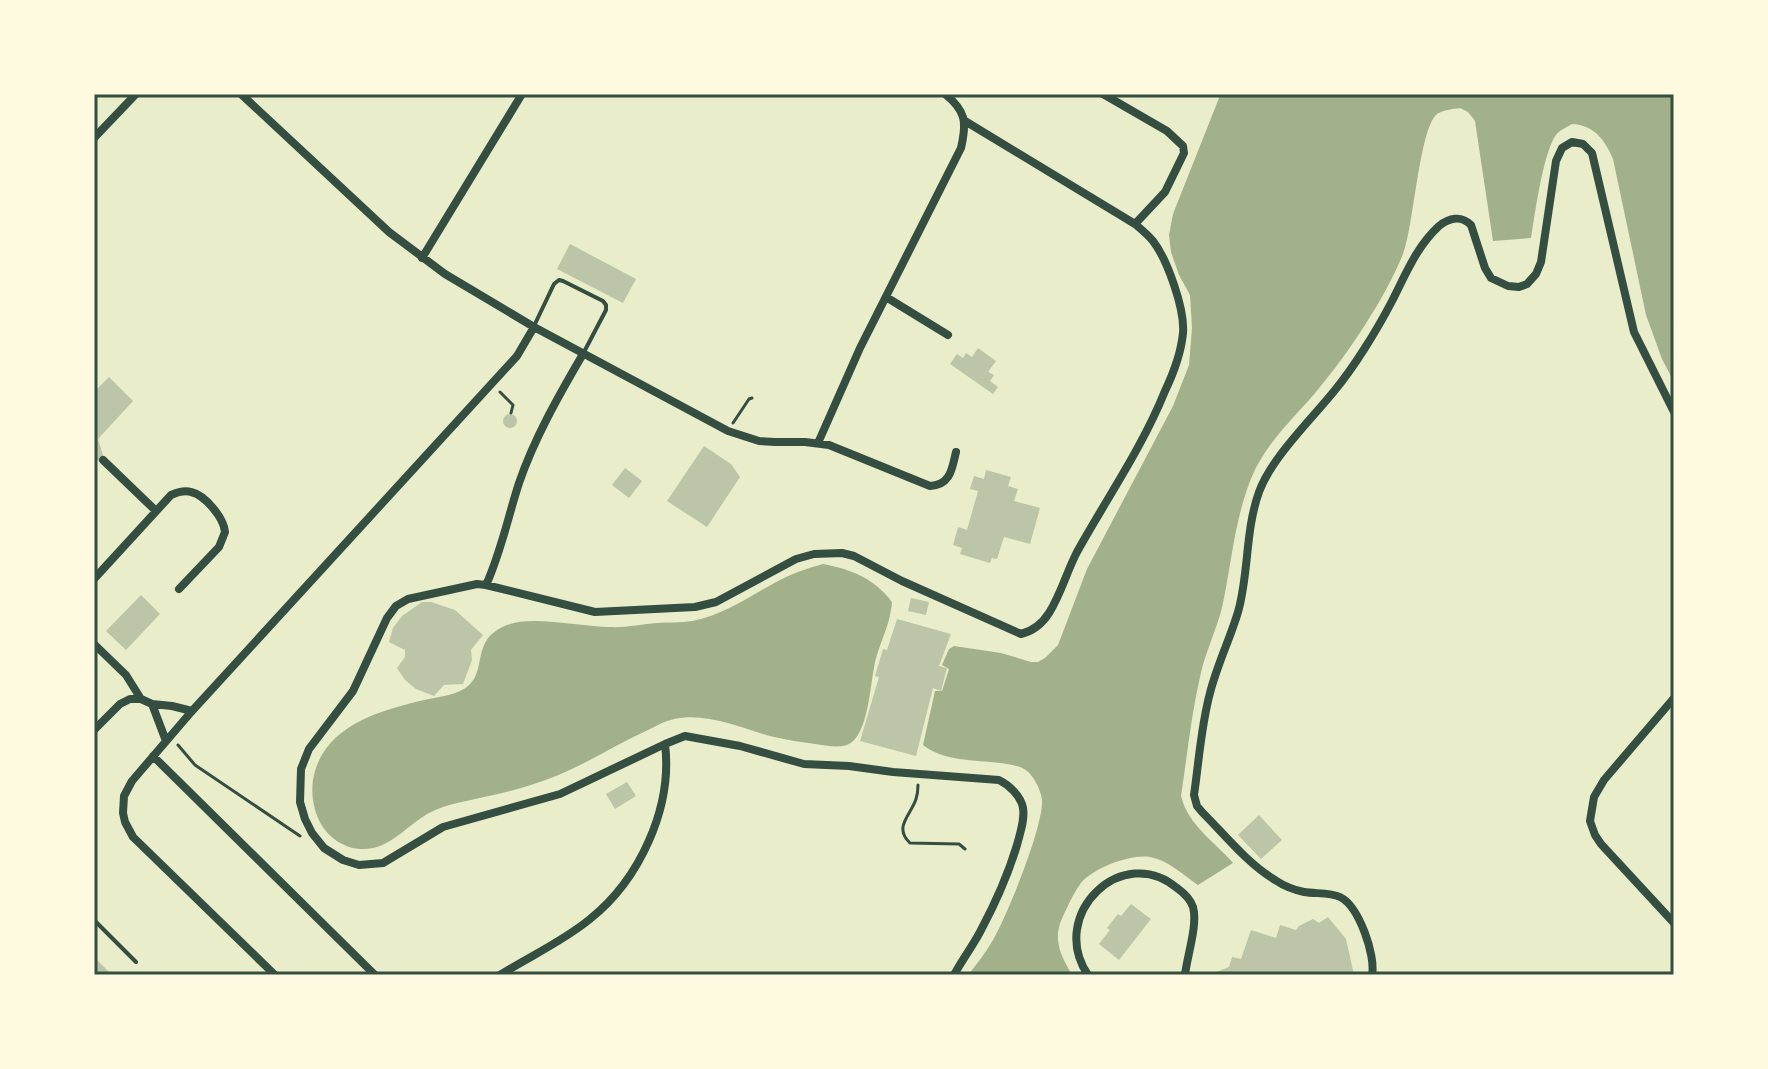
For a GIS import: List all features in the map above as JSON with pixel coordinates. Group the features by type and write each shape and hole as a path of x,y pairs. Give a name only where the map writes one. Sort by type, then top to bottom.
{"street":[{"path":"94,138 136,94"},
{"path":"241,94 359,204 422,258 468,290 728,431 759,441 818,443 839,448 930,486 941,485 948,478 956,452"},
{"path":"422,258 522,94"},
{"path":"945,94 955,102 965,121 1135,224 1152,239 1159,251 1178,298 1183,328 1179,356 1156,413 1075,556 1049,613 1036,628 1021,634 842,553 814,554 796,559 716,602 695,607 595,612 486,585 469,585 408,599 392,610 353,691 309,749 301,769 300,802 305,819 324,848 343,860 367,866 383,863 443,827 560,794 685,736 740,746 804,764 999,780 1011,788 1020,800 1023,808 1021,830 1005,883 979,935 954,975"},
{"path":"1103,94 1167,131 1183,146 1184,153 1165,192 1135,224"},
{"path":"818,443 860,348 961,148 965,121"},
{"path":"1372,975 1374,963 1366,937 1353,909 1344,899 1298,891 1278,882 1262,871 1202,812 1195,801 1208,698 1238,612 1252,519 1265,479 1345,377 1389,307 1413,258 1439,226 1458,218 1467,221 1474,228 1485,268 1491,278 1514,287 1531,281 1541,262 1556,161 1562,148 1572,142 1583,144 1592,153 1634,332 1674,412"},
{"path":"886,297 948,335"},
{"path":"275,975 133,837 123,813 124,796 132,781 192,711 517,356 534,327"},
{"path":"486,585 502,544 520,481 583,354"},
{"path":"103,460 156,511"},
{"path":"94,579 176,492 192,492 217,513 225,527 222,543 179,589"},
{"path":"94,644 126,675 141,699"},
{"path":"1674,698 1604,780 1594,797 1590,814 1592,829 1601,844 1674,923"},
{"path":"94,730 120,704 130,699 192,711"},
{"path":"152,704 168,739"},
{"path":"500,975 562,939 591,918 620,888 639,862 658,818 667,763 665,744"},
{"path":"153,756 375,975"},
{"path":"1088,975 1078,957 1075,939 1084,907 1104,885 1136,874 1155,875 1169,880 1188,897 1193,906 1185,975"}],"lane":[{"path":"534,327 554,284 559,280 603,301 606,310 583,354"},
{"path":"94,920 136,962"}],"path":[{"path":"492,384 513,405 511,413"},
{"path":"728,431 752,398"},
{"path":"168,739 190,756 195,765 307,841 315,837"},
{"path":"917,774 916,801 903,821 905,838 910,843 959,844 965,849"}],"shaded area":[{"path":"1219,94 1674,94 1674,382 1646,315 1613,159 1602,140 1580,125 1572,124 1558,133 1543,169 1531,238 1493,241 1475,121 1460,108 1437,114 1426,138 1407,241 1395,271 1376,308 1340,361 1261,458 1240,514 1222,608 1197,692 1181,796 1196,824 1233,863 1198,885 1169,865 1150,857 1113,863 1094,872 1081,883 1061,921 1059,945 1072,975 968,975 1007,912 1031,849 1042,800 1033,778 1021,768 949,757 923,745 935,691 942,691 949,669 942,665 949,649 954,646 1038,662 1058,645 1087,569 1173,406 1189,365 1192,328 1190,295 1179,275 1169,235 1173,214"},
{"path":"823,564 862,576 892,602 876,659 864,721 849,744 832,746 789,740 725,722 687,717 657,725 556,776 512,791 437,809 380,846 348,847 333,838 321,824 314,805 313,778 322,755 332,741 375,714 464,689 472,682 487,639 495,631 507,625 530,621 616,627 692,621 726,610 784,578"}],"building":[{"path":"570,244 636,279 623,303 557,269"},
{"path":"978,348 996,361 988,372 994,375 990,381 998,387 993,394 950,364 957,354 963,358 966,353 972,357"},
{"path":"109,377 133,401 98,439 103,455 94,464 94,392"},
{"path":"510,414 517,421 510,428 503,421"},
{"path":"704,446 731,464 740,477 707,527 667,501"},
{"path":"625,468 642,481 629,498 612,485"},
{"path":"986,470 1011,477 1008,486 1018,489 1014,501 1040,508 1030,544 1004,537 997,559 992,558 990,563 960,554 962,548 953,545 958,527 967,530 978,491 970,489 974,476 984,479"},
{"path":"141,595 160,614 126,650 106,631"},
{"path":"911,598 929,602 926,615 908,611"},
{"path":"422,602 455,610 483,635 471,650 472,660 463,684 444,685 434,696 416,689 405,680 397,668 405,657 405,650 389,642 393,628 402,616"},
{"path":"897,619 951,634 939,666 947,668 941,691 933,688 916,756 860,741 879,677 875,676 883,649 887,650"},
{"path":"627,782 636,796 615,809 606,794"},
{"path":"1259,815 1282,840 1261,859 1238,835"},
{"path":"1131,904 1151,919 1119,960 1099,944 1118,914 1121,916"},
{"path":"1328,917 1346,939 1354,975 1209,975 1229,967 1232,957 1241,959 1251,930 1276,938 1280,925 1296,930 1313,919 1319,923"},
{"path":"94,957 112,975 94,975"}]}
